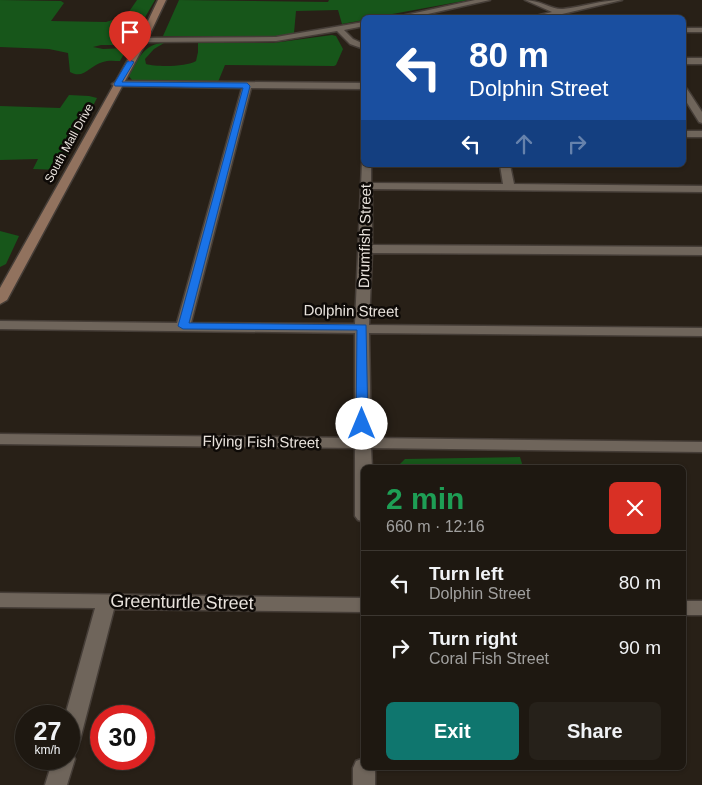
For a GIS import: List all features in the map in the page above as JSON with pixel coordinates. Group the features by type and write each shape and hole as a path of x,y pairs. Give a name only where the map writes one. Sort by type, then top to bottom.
{"street":[{"name":"South Mall Drive","path":"0,300 117,84 143,40 162,0"},
{"path":"411,15 486,0"},
{"path":"529,0 566,15"},
{"path":"545,15 618,0"},
{"path":"143,40 276,39 361,24"},
{"path":"339,28 349,41 361,47"},
{"path":"686,30 702,30"},
{"path":"686,61 702,62"},
{"path":"117,84 361,86"},
{"path":"183,326 247,86"},
{"path":"686,94 702,120"},
{"path":"686,134 702,134"},
{"name":"Drumfish Street","path":"363,465 362,327 366,248 366,167"},
{"path":"505,167 510,187"},
{"path":"366,186 702,189"},
{"path":"366,248 702,251"},
{"name":"Dolphin Street","path":"0,325 362,327 702,332"},
{"name":"Flying Fish Street","path":"0,440 702,447"},
{"name":"Greenturtle Street","path":"0,600 361,605"},
{"path":"79,705 107,601"},
{"path":"686,608 702,608"},
{"path":"56,785 61,770"},
{"path":"364,770 364,785"}],"green space":[{"path":"0,0 61,1 64,3 51,21 106,22 126,16 137,0 155,0 129,45 101,45 93,47 103,49 127,48 120,61 103,62 83,73 75,74 70,72 68,53 49,49 0,47"},
{"path":"179,0 328,2 329,0 469,0 387,15 361,15 361,21 342,24 338,10 296,11 294,33 279,36 163,36"},
{"path":"336,36 343,49 334,66 225,65 218,82 148,83 132,80 128,75 142,53 157,44 164,43 154,49 145,59 146,64 171,66 192,63 196,61 198,43 273,43"},
{"path":"69,95 97,98 60,170 33,169 38,159 0,160 0,106 60,108"},
{"path":"0,231 19,236 6,264 0,267"},
{"path":"520,457 522,465 399,465 405,459"}],"route":[{"path":"130,62 117,84 247,86 183,326 362,327 362,424"}]}
